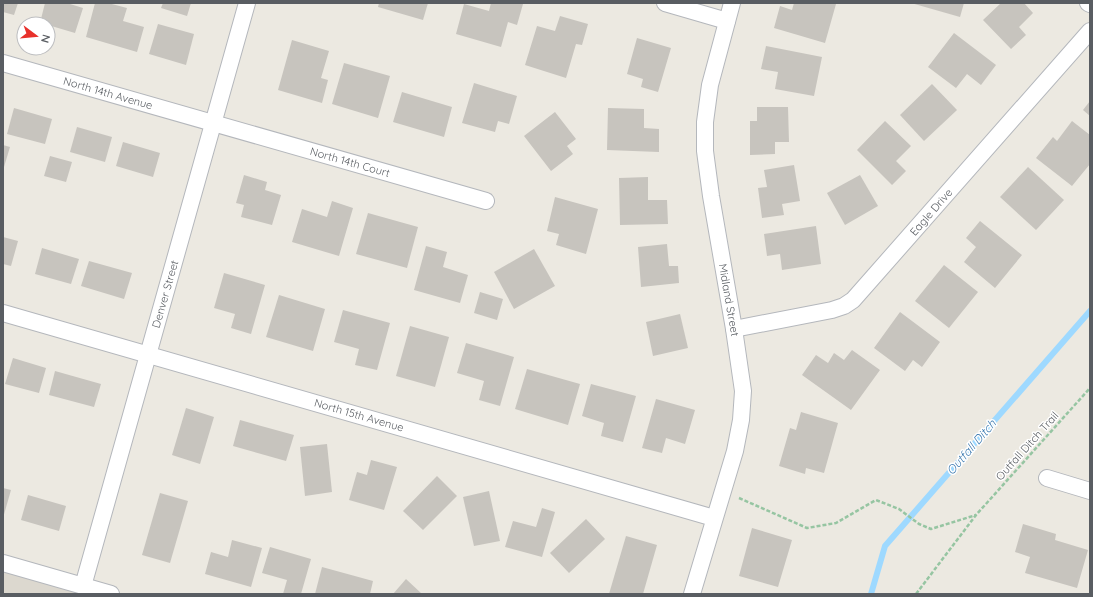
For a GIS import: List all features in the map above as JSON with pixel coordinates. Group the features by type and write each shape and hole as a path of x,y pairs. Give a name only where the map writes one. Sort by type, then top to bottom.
{"street":[{"name":"Denver Street","path":"83,586 247,3"},
{"path":"665,3 727,22"},
{"name":"Midland Street","path":"692,594 734,451 741,420 743,391 705,151 705,122 710,85 732,3"},
{"name":"Eagle Drive","path":"734,329 832,310 844,306 853,300 1090,31"},
{"name":"North 14th Avenue","path":"3,63 213,123"},
{"name":"North 14th Court","path":"213,123 486,201"},
{"name":"North 15th Avenue","path":"3,313 714,518"},
{"path":"1046,478 1090,491"},
{"path":"3,563 111,594"}],"path":[{"name":"Outfall Ditch Trail","path":"916,594 976,515 1090,388"},
{"path":"722,490 807,528 836,522 876,500 899,509 919,524 931,529 976,515"}],"shaded area":[{"path":"3,563 83,586 82,594 3,594"}],"building":[{"path":"3,3 18,3 14,15 3,12"},
{"path":"45,3 71,3 70,4 83,8 75,33 56,27 56,16 42,16"},
{"path":"95,3 108,3 127,8 123,21 144,27 137,52 86,37"},
{"path":"163,3 191,3 187,16 161,8"},
{"path":"379,3 428,3 423,20 378,7"},
{"path":"491,3 523,4 517,25 508,22 501,47 456,34 464,4 489,11"},
{"path":"794,3 836,4 825,43 774,28 780,6 792,10"},
{"path":"911,3 964,3 960,17"},
{"path":"1001,3 1024,3 1033,13 1019,27 1026,35 1011,49 983,20"},
{"path":"560,16 588,24 582,45 576,44 566,78 525,65 537,26 555,31"},
{"path":"158,24 194,34 186,65 149,54"},
{"path":"954,33 996,65 981,85 967,74 956,88 928,67"},
{"path":"637,38 671,48 658,92 641,87 643,79 627,74"},
{"path":"292,40 329,51 321,78 328,80 322,103 278,90"},
{"path":"766,46 822,57 814,96 775,89 778,72 761,69"},
{"path":"344,63 390,76 378,118 332,104"},
{"path":"474,83 517,96 509,124 498,121 495,132 462,123"},
{"path":"932,84 957,110 924,141 900,115"},
{"path":"402,92 452,107 444,137 393,122"},
{"path":"1090,101 1090,116 1083,110"},
{"path":"757,107 788,107 789,142 775,142 775,154 750,155 750,121 757,121"},
{"path":"14,108 52,119 45,144 7,134"},
{"path":"608,108 644,109 644,128 659,129 659,152 607,150"},
{"path":"555,112 576,139 567,146 573,154 551,171 524,136"},
{"path":"885,121 911,146 896,161 906,171 892,185 857,150"},
{"path":"1072,121 1090,135 1090,164 1072,186 1036,158 1053,137 1057,141"},
{"path":"77,127 112,137 105,162 70,152"},
{"path":"123,142 160,153 153,177 116,166"},
{"path":"3,145 10,147 4,167 3,167"},
{"path":"50,156 72,162 66,182 44,176"},
{"path":"794,165 800,201 782,204 784,215 762,218 758,188 767,187 764,170"},
{"path":"1028,167 1064,200 1036,230 1000,197"},
{"path":"244,175 267,182 265,190 281,195 272,225 241,217 244,205 236,203"},
{"path":"860,175 878,206 845,225 827,193"},
{"path":"648,177 648,200 667,200 668,224 620,225 619,178"},
{"path":"555,197 598,209 586,254 556,245 559,234 547,231"},
{"path":"332,201 353,208 339,256 292,242 302,209 327,217"},
{"path":"368,213 418,227 407,268 356,254"},
{"path":"980,221 1022,255 995,288 964,262 976,247 966,238"},
{"path":"816,226 821,264 782,270 780,254 767,256 764,234"},
{"path":"3,237 18,241 11,266 3,264"},
{"path":"667,244 669,266 678,266 679,283 641,287 638,247"},
{"path":"426,246 447,252 443,267 468,275 460,303 414,290"},
{"path":"42,248 79,259 71,284 35,274"},
{"path":"534,249 555,286 514,309 494,272"},
{"path":"89,261 132,273 124,299 81,286"},
{"path":"944,265 978,292 949,328 915,301"},
{"path":"224,273 265,285 251,334 231,328 235,314 214,308"},
{"path":"480,292 503,299 497,320 474,313"},
{"path":"279,295 325,309 313,351 266,337"},
{"path":"343,310 390,323 377,370 355,365 359,349 334,342"},
{"path":"900,312 940,342 922,367 913,360 905,371 874,348"},
{"path":"680,314 688,348 653,356 646,322"},
{"path":"410,326 449,337 435,387 396,376"},
{"path":"466,343 514,357 500,406 479,400 484,381 457,373"},
{"path":"852,350 880,370 851,410 802,375 816,355 828,363 834,353 844,360"},
{"path":"13,358 46,368 39,393 5,384"},
{"path":"527,369 580,384 568,425 515,409"},
{"path":"55,371 101,384 94,407 49,395"},
{"path":"591,384 636,396 623,442 601,436 604,423 582,416"},
{"path":"656,399 695,410 685,444 666,438 662,453 642,448"},
{"path":"186,408 214,417 200,464 172,455"},
{"path":"801,412 838,423 824,473 806,468 805,474 779,466 790,428 796,430"},
{"path":"240,420 294,435 286,461 233,446"},
{"path":"327,444 332,492 305,496 300,447"},
{"path":"371,460 397,467 384,510 349,500 357,472 367,475"},
{"path":"437,476 457,496 423,530 403,511"},
{"path":"3,488 11,490 3,518"},
{"path":"489,491 500,541 474,546 463,497"},
{"path":"160,493 188,501 170,563 142,555"},
{"path":"28,495 66,506 59,531 21,520"},
{"path":"542,508 555,512 542,557 505,547 513,521 536,527"},
{"path":"586,519 605,539 569,573 550,553"},
{"path":"1023,524 1056,534 1055,540 1088,550 1077,588 1025,573 1030,557 1015,552"},
{"path":"752,528 792,540 778,587 739,576"},
{"path":"626,536 657,545 643,594 609,594"},
{"path":"232,540 262,548 251,587 205,574 211,552 228,557"},
{"path":"270,547 311,559 301,594 283,594 287,580 262,573"},
{"path":"322,567 373,581 370,594 315,594"},
{"path":"406,579 422,594 393,594"}],"waterway":[{"name":"Outfall Ditch","path":"871,594 885,546 1090,311"}]}
